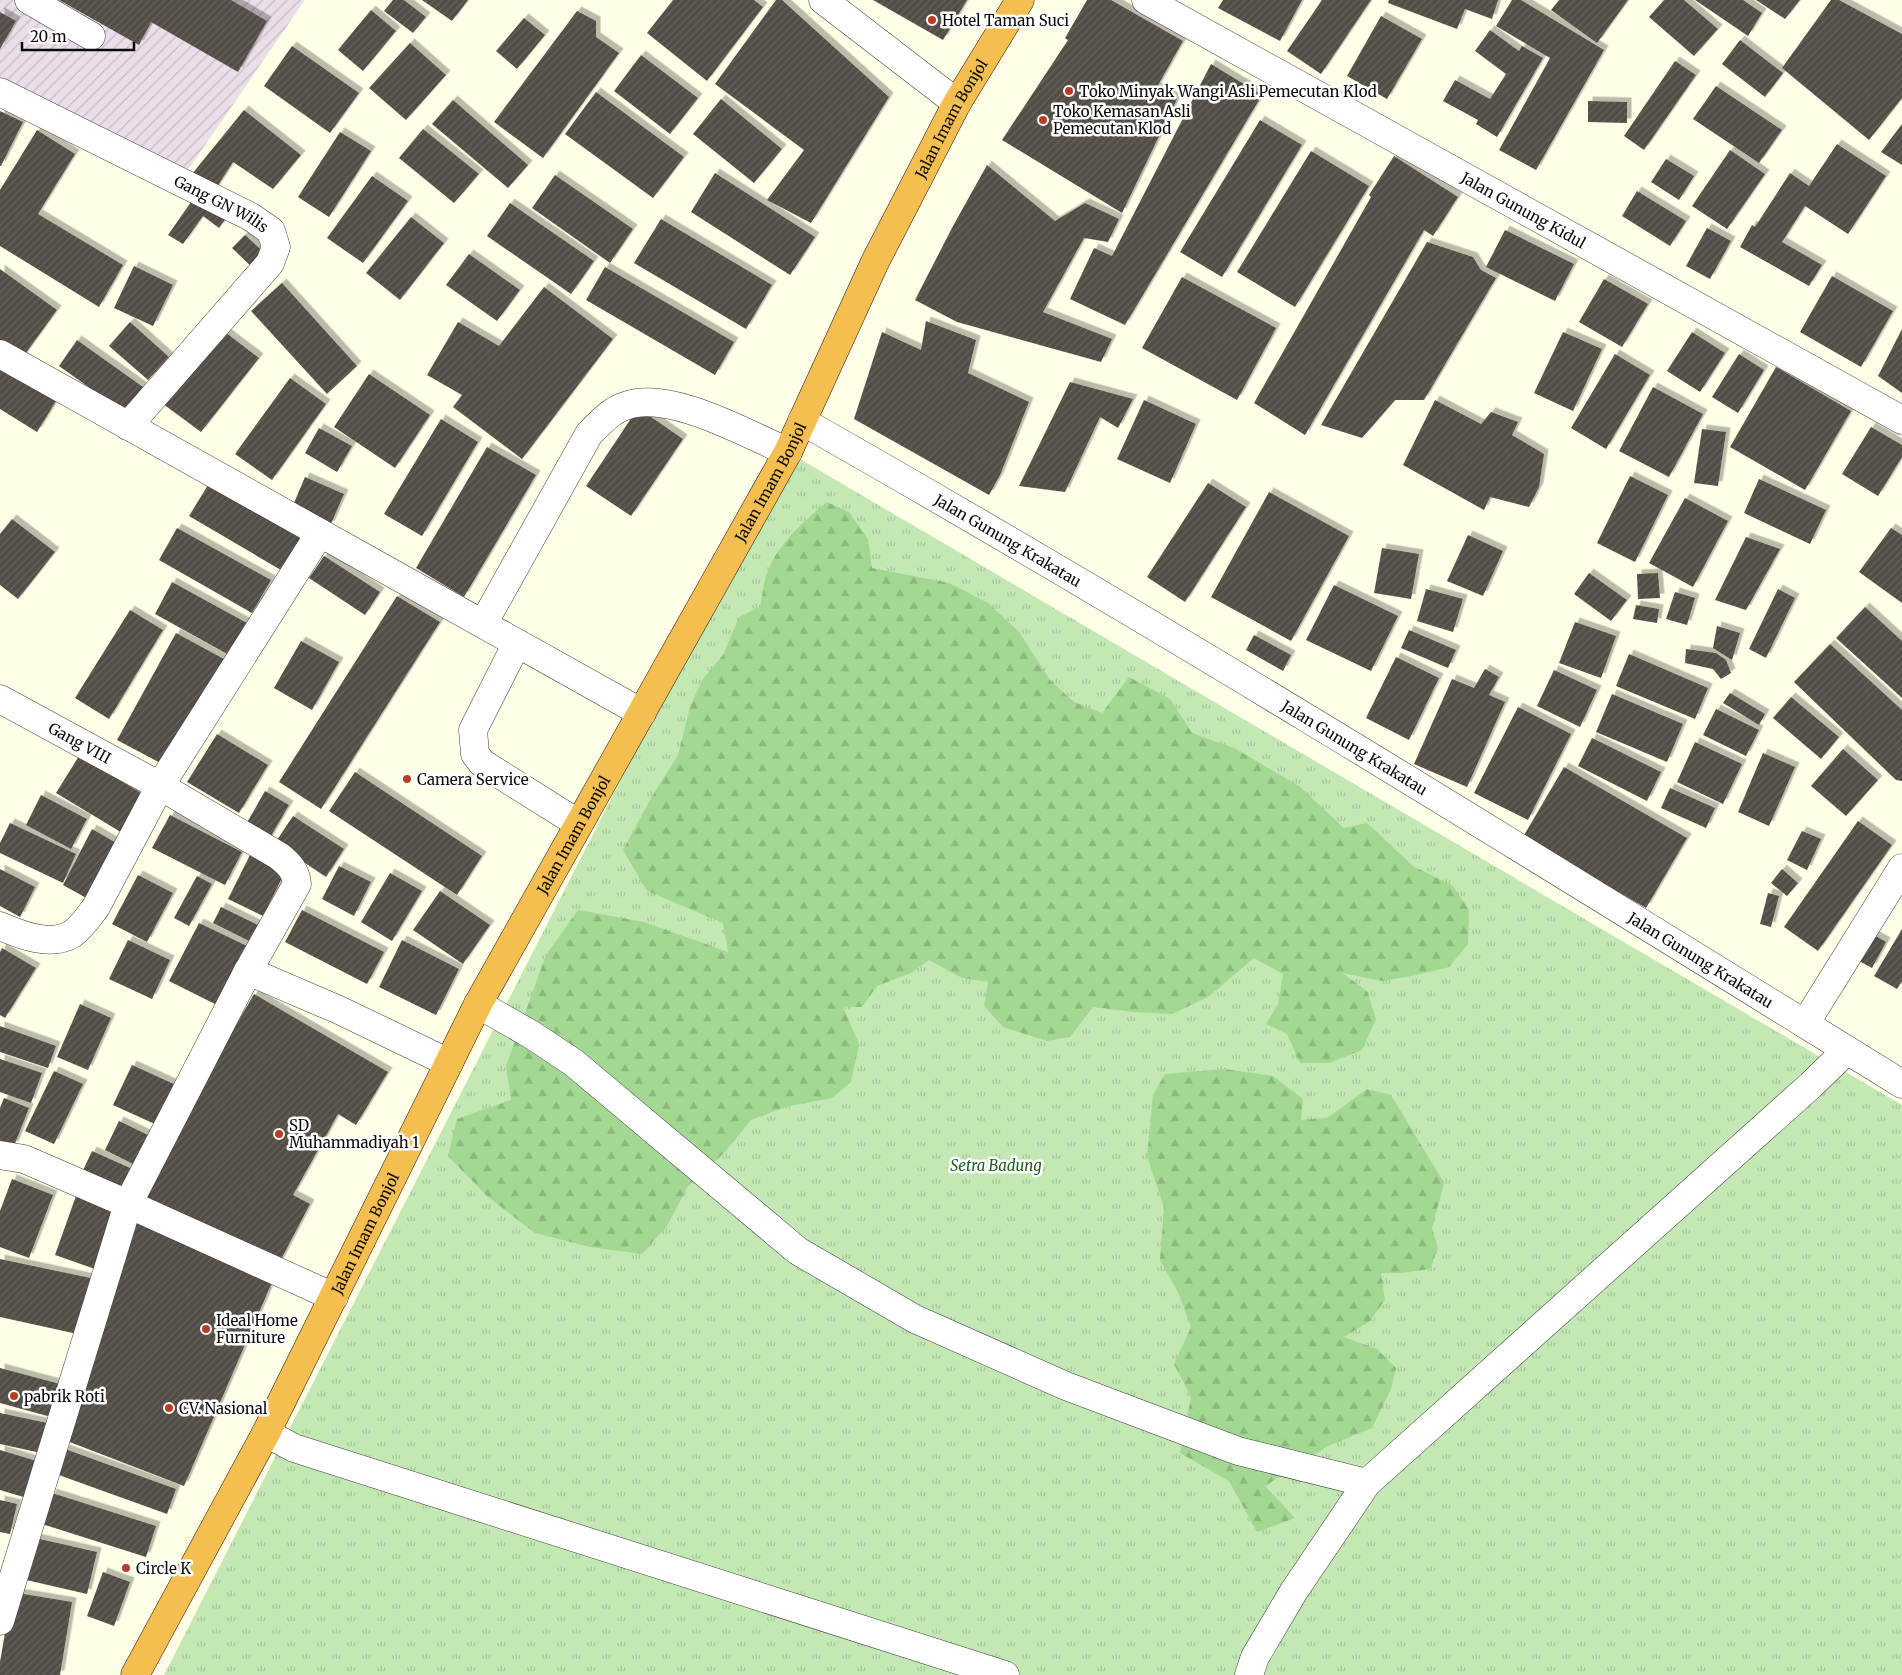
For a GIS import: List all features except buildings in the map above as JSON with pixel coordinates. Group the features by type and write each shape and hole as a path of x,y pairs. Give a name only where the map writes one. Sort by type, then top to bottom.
{"highway":[{"name":"Jalan Imam Bonjol","path":"134,1675 266,1433 478,1004 788,452 875,262 957,102 1020,0"}],"street":[{"path":"30,0 91,36"},
{"path":"823,0 957,102"},
{"name":"Jalan Gunung Kidul","path":"1146,0 1902,420"},
{"name":"Gang GN Wilis","path":"0,92 251,217 271,231 276,247 270,262 128,426"},
{"path":"0,354 642,713"},
{"path":"483,624 589,434 602,420 625,405 655,401 696,410 788,452"},
{"name":"Jalan Gunung Krakatau","path":"802,421 941,500 1462,811 1902,1084"},
{"path":"0,926 22,935 56,939 73,933 85,922 96,907 160,786 320,533"},
{"path":"517,643 473,730 475,754 482,763 580,824"},
{"name":"Gang VIII","path":"0,699 160,786 279,856 295,872 297,884 248,971 128,1204 0,1621"},
{"path":"1806,1024 1902,868"},
{"path":"248,971 339,1010 449,1063"},
{"path":"478,1004 574,1062 798,1251 915,1320 1066,1386 1238,1451 1367,1483"},
{"path":"1249,1675 1255,1657 1294,1591 1367,1483 1847,1050"},
{"path":"0,1155 24,1159 334,1297"},
{"path":"266,1433 304,1451 1005,1675"}],"shaded area":[{"path":"0,0 305,0 181,180 0,81"}],"green space":[{"name":"Setra Badung","path":"788,452 1902,1105 1902,1675 164,1675"},
{"path":"827,502 849,512 868,539 872,568 949,583 988,603 1019,632 1050,680 1074,702 1102,713 1129,677 1170,699 1192,733 1236,749 1299,786 1344,828 1367,823 1413,866 1453,886 1469,910 1468,944 1449,967 1412,976 1382,981 1342,973 1367,991 1376,1019 1362,1050 1329,1063 1300,1063 1287,1034 1266,1024 1278,1004 1283,974 1254,958 1208,997 1172,1014 1093,1007 1070,1037 1047,1041 1003,1027 984,1006 988,982 962,978 929,960 911,973 877,986 862,1007 843,1007 859,1044 851,1082 832,1098 785,1107 751,1120 724,1153 688,1186 667,1226 642,1254 590,1247 535,1233 487,1196 448,1156 457,1119 511,1100 506,1066 546,955 578,910 644,922 728,952 723,923 647,891 623,850 651,798 678,755 690,707 702,680 723,655 739,617 760,607 766,576 771,564 784,544 800,526"},
{"path":"1225,1069 1273,1076 1303,1099 1301,1120 1327,1118 1367,1089 1391,1095 1444,1183 1432,1228 1438,1248 1430,1269 1402,1273 1381,1273 1385,1300 1370,1321 1344,1337 1377,1349 1396,1368 1391,1389 1372,1428 1328,1446 1265,1486 1295,1518 1257,1532 1229,1481 1180,1453 1191,1397 1174,1364 1191,1327 1179,1294 1160,1260 1164,1207 1147,1156 1153,1095 1165,1074"}],"place":[{"name":"Hotel Taman Suci","path":"932,20"},
{"name":"Toko Minyak Wangi Asli Pemecutan Klod","path":"1069,91"},
{"name":"Toko Kemasan Asli Pemecutan Klod","path":"1043,120"},
{"name":"Camera Service","path":"407,779"},
{"name":"SD Muhammadiyah 1","path":"279,1134"},
{"name":"Ideal Home Furniture","path":"206,1329"},
{"name":"pabrik Roti","path":"14,1396"},
{"name":"CV. Nasional","path":"169,1408"},
{"name":"Circle K","path":"126,1568"}]}
